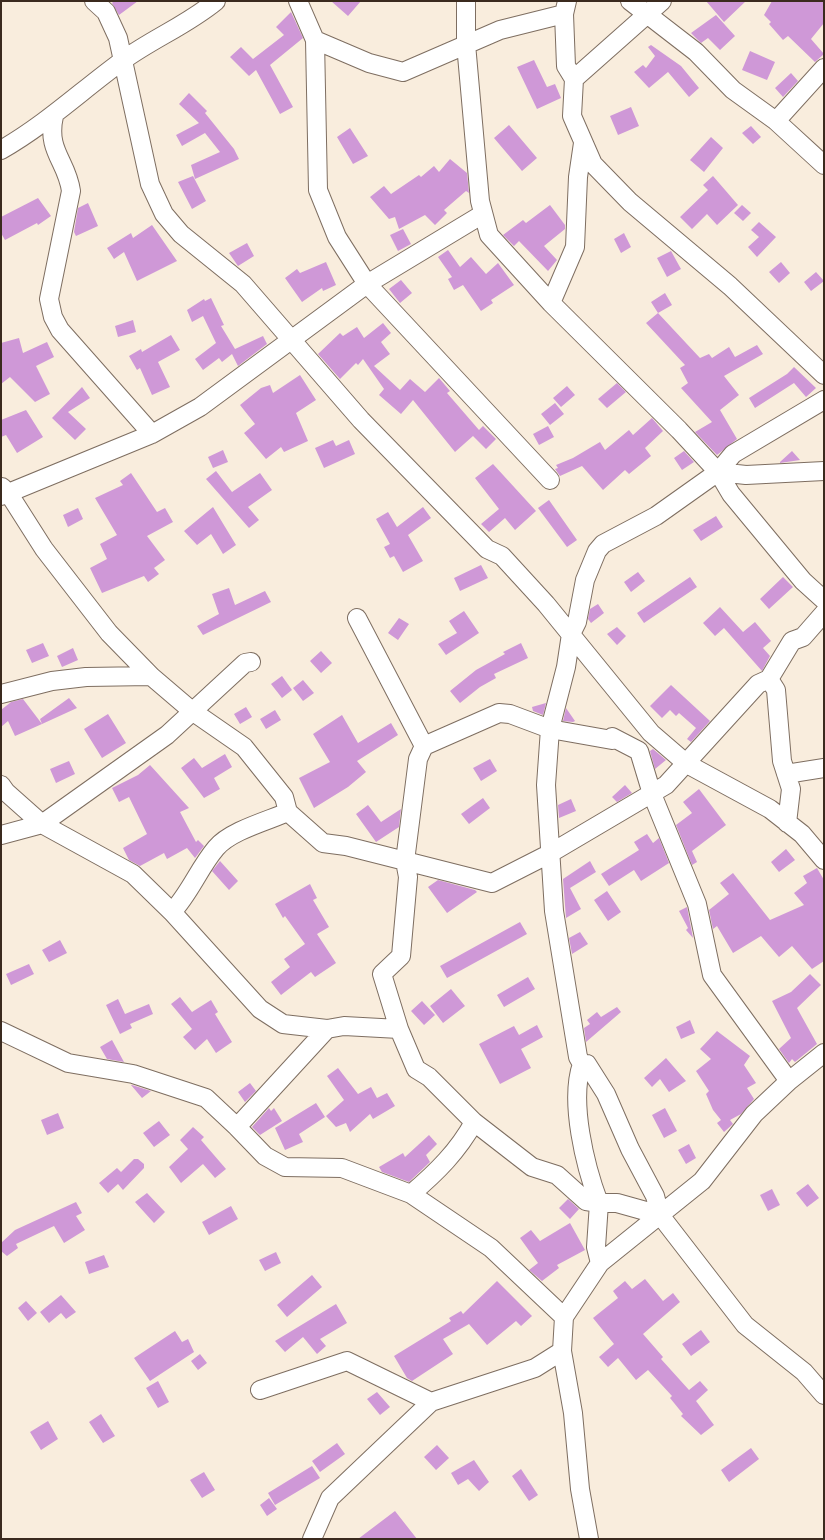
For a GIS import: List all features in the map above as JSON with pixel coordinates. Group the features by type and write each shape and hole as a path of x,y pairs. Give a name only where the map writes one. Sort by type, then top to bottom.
{"street":[{"path":"94,1 106,12 118,38 150,184 164,214 181,234 243,284 361,420 487,549 502,556 571,634 651,733 687,764 770,809 802,834 824,860"},
{"path":"1,150 54,116 122,61 201,13 216,1"},
{"path":"298,1 316,40 318,190 324,211 337,237 367,284 550,480"},
{"path":"466,1 466,44 482,214 489,235 551,304 679,430 718,472 731,494 803,581 824,600"},
{"path":"630,1 696,52 733,90 776,121 824,165"},
{"path":"574,79 662,1"},
{"path":"316,40 369,63 403,72 500,30 566,8 566,66 574,79 572,116 593,164 630,202 730,286 824,375"},
{"path":"776,121 824,68"},
{"path":"54,116 51,137 70,183 71,191 49,299 53,317 60,330 152,434"},
{"path":"551,304 575,247 578,177 584,142"},
{"path":"482,214 367,284 200,407 152,434 4,492 44,549 109,633 151,676 192,712 244,746 284,798 288,812 323,844 346,846 492,883 549,854 666,785 758,684 770,679 792,641 803,637 824,613"},
{"path":"600,1263 596,1247 599,1203 582,1148 577,1078 582,1064 578,1057 554,910 546,785 550,729 566,666 571,634 577,622 585,580 596,551 603,544 656,516 718,472 733,454 824,400"},
{"path":"718,472 746,475 824,471"},
{"path":"357,618 424,746"},
{"path":"1,835 42,824 167,734 245,663 251,662"},
{"path":"1,694 69,679 151,676"},
{"path":"770,679 776,690 782,761 791,789 787,823"},
{"path":"660,1215 617,1202 599,1203 586,1201 557,1175 532,1166 474,1122 429,1077 416,1069 399,1029 382,974 401,956 408,877 405,861 418,759 424,746 499,713 510,714 550,729 612,740 612,737 639,750 652,794 697,904 712,975 789,1081"},
{"path":"786,774 824,768"},
{"path":"1,785 6,792 42,824 133,874 172,912 260,1009 283,1024 327,1029 344,1026 399,1029"},
{"path":"172,912 183,900 217,847 243,830 288,812"},
{"path":"238,1127 327,1029"},
{"path":"1,1031 68,1062 133,1074 206,1098 266,1156 285,1167 342,1168 412,1194 491,1248 564,1317"},
{"path":"589,1539 580,1489 573,1413 562,1351 564,1317 600,1263 702,1181 754,1114 789,1081 824,1053"},
{"path":"582,1064 587,1064 606,1094 630,1149 655,1196 660,1215 745,1325 804,1372 824,1395"},
{"path":"412,1194 449,1160 454,1150 462,1144 474,1122"},
{"path":"312,1539 330,1498 431,1402 535,1368 562,1351"},
{"path":"260,1390 347,1360 431,1402"}],"building":[{"path":"114,1 138,1 119,15 112,3"},
{"path":"331,1 361,1 348,16"},
{"path":"706,1 746,1 724,22"},
{"path":"772,1 824,1 824,23 811,39 824,54 815,62 788,36 783,40 769,24 771,22 764,15"},
{"path":"291,12 303,38 270,65 293,107 280,114 256,70 249,76 230,57 241,47 253,59 284,35 276,27"},
{"path":"716,15 735,36 720,50 708,38 701,43 691,33"},
{"path":"651,45 681,66 699,88 689,97 668,72 649,88 634,72 643,65 646,68 655,56 648,47"},
{"path":"750,51 775,62 767,80 742,70"},
{"path":"534,60 547,87 555,84 561,98 537,109 517,67"},
{"path":"791,73 798,81 783,97 775,88"},
{"path":"189,93 207,111 205,113 234,149 239,159 195,179 191,165 220,152 205,133 182,146 176,135 199,123 179,104"},
{"path":"631,107 639,126 618,135 610,116"},
{"path":"509,125 537,158 522,171 494,138"},
{"path":"751,126 761,137 753,144 742,133"},
{"path":"350,128 368,156 353,164 337,137"},
{"path":"711,137 723,148 704,172 690,160"},
{"path":"450,159 467,173 469,193 466,191 444,210 447,213 435,225 425,215 399,229 395,217 389,219 370,197 384,186 391,194 419,175 421,177 434,166 439,172"},
{"path":"193,176 206,201 192,209 178,182"},
{"path":"713,176 738,205 717,225 707,214 692,229 680,217 708,190 703,185"},
{"path":"38,198 51,216 38,225 37,223 5,240 1,233 1,217"},
{"path":"88,203 98,226 76,236 74,232 78,208"},
{"path":"550,205 565,225 565,229 544,246 557,260 548,271 519,241 514,246 503,235 523,220 526,223"},
{"path":"742,205 751,213 743,221 734,213"},
{"path":"759,222 776,237 757,257 748,247 759,237 751,230"},
{"path":"152,225 177,261 137,281 124,252 114,259 107,248 131,233 133,238"},
{"path":"403,229 411,244 398,251 390,235"},
{"path":"624,233 631,247 621,253 614,239"},
{"path":"247,243 254,256 238,266 229,253"},
{"path":"448,250 460,267 471,257 486,274 498,263 514,285 491,300 493,303 481,311 463,285 454,290 448,279 452,277 438,257"},
{"path":"671,251 681,269 667,277 657,258"},
{"path":"326,262 336,285 323,291 322,288 302,302 285,278 297,269 300,273"},
{"path":"781,262 790,273 779,283 769,272"},
{"path":"816,272 824,281 811,291 804,282"},
{"path":"401,280 412,293 400,303 389,289"},
{"path":"665,293 672,305 658,313 651,302"},
{"path":"211,298 224,325 221,326 235,349 263,336 267,344 238,366 232,354 222,362 219,358 203,370 195,359 216,343 203,316 192,322 187,310 204,299 205,301"},
{"path":"658,313 700,358 709,354 712,358 729,347 735,357 757,345 763,354 724,376 739,395 720,410 737,439 717,455 695,432 712,422 681,388 688,383 680,368 685,365 646,323"},
{"path":"133,320 136,332 118,337 115,326"},
{"path":"383,323 391,333 381,342 390,354 374,366 400,390 410,379 425,392 439,378 450,391 447,393 479,430 483,426 496,439 486,449 473,436 455,452 413,400 401,414 379,395 384,389 363,359 358,365 356,363 340,379 318,354 340,333 343,336 357,327 364,338"},
{"path":"171,335 180,350 158,362 170,387 152,395 140,368 137,370 129,356 141,349 142,352"},
{"path":"19,338 23,353 47,342 54,357 36,366 50,394 35,402 10,377 1,384 1,343"},
{"path":"794,367 816,388 806,397 794,383 755,408 749,398 787,374"},
{"path":"300,375 316,400 296,413 308,441 284,452 281,447 266,459 244,433 255,424 240,405 261,388 270,385 273,393"},
{"path":"617,383 626,392 607,408 598,399"},
{"path":"567,386 575,395 561,407 553,398"},
{"path":"82,387 90,398 68,412 86,429 75,440 52,418"},
{"path":"555,403 564,414 550,425 541,414"},
{"path":"26,410 43,437 17,453 6,435 1,437 1,420"},
{"path":"652,418 663,431 645,448 651,456 629,474 625,470 603,490 582,466 560,476 555,469 558,468 556,465 573,458 600,442 605,450 629,430 633,435"},
{"path":"548,426 554,437 539,445 533,434"},
{"path":"333,440 336,446 349,440 355,454 324,468 315,448"},
{"path":"223,450 228,462 213,468 208,457"},
{"path":"684,451 694,462 682,470 674,458"},
{"path":"792,451 800,460 780,463 780,462"},
{"path":"493,464 536,511 515,530 505,518 489,532 481,524 499,509 475,478"},
{"path":"216,471 232,492 260,473 272,490 248,507 259,520 249,528 206,479"},
{"path":"131,473 157,512 165,508 173,522 147,536 165,560 154,568 159,574 148,582 144,576 102,593 90,568 107,559 100,544 117,535 95,498 123,485 120,481"},
{"path":"549,500 577,540 567,547 538,508"},
{"path":"213,507 236,545 223,554 211,534 197,545 184,531"},
{"path":"423,507 431,518 408,535 423,561 403,572 394,556 390,558 384,547 390,544 376,519 388,512 397,527"},
{"path":"78,508 83,519 68,527 63,515"},
{"path":"716,516 723,527 701,541 693,530"},
{"path":"481,565 488,578 460,591 454,578"},
{"path":"638,572 645,581 631,592 624,582"},
{"path":"690,577 697,587 644,623 637,613"},
{"path":"783,577 793,587 769,609 760,599"},
{"path":"229,588 235,605 265,591 271,602 203,635 197,626 219,614 212,594"},
{"path":"598,604 604,613 591,623 588,619 590,609"},
{"path":"720,607 743,632 755,622 771,641 763,648 770,656 762,671 724,628 715,636 703,623"},
{"path":"464,611 479,633 446,655 438,644 457,633 449,621"},
{"path":"399,618 409,624 398,640 388,633"},
{"path":"617,627 626,636 617,645 607,634"},
{"path":"43,643 49,656 32,663 26,650"},
{"path":"521,643 528,658 494,674 496,678 480,687 460,703 450,691 476,670 505,654 503,652"},
{"path":"73,648 78,660 62,667 57,656"},
{"path":"321,651 332,663 321,673 310,661"},
{"path":"282,676 292,690 282,698 271,684"},
{"path":"303,680 314,693 303,701 293,688"},
{"path":"671,685 710,721 691,742 687,739 696,728 679,713 676,716 670,710 662,718 650,706"},
{"path":"69,698 77,708 42,724 40,719"},
{"path":"23,699 42,724 15,736 8,721 1,727 1,710 11,702"},
{"path":"546,703 543,715 533,711 532,707"},
{"path":"246,707 252,717 240,724 234,714"},
{"path":"566,708 575,721 563,721"},
{"path":"275,710 281,720 266,729 260,719"},
{"path":"108,714 126,743 102,758 84,729"},
{"path":"342,715 358,743 391,723 398,735 357,761 366,772 348,787 314,808 299,778 330,762 313,734"},
{"path":"653,749 666,760 655,769 650,751"},
{"path":"225,754 232,767 214,778 220,789 204,798 181,768 194,758 202,768"},
{"path":"490,759 497,771 481,781 473,768"},
{"path":"69,761 75,774 56,783 50,769"},
{"path":"150,765 189,808 180,812 196,842 198,840 204,846 195,858 187,848 167,859 164,853 140,866 129,860 123,848 147,834 129,797 119,802 112,788 138,775"},
{"path":"625,785 632,793 617,802 612,797"},
{"path":"699,789 726,825 692,851 697,862 692,865 676,825 692,813 683,802"},
{"path":"483,798 490,808 469,824 461,814"},
{"path":"571,799 576,811 559,818 558,805"},
{"path":"368,805 381,822 401,809 399,827 376,842 356,814"},
{"path":"647,834 653,843 659,838 669,863 641,881 634,870 609,886 601,874 639,850 634,842"},
{"path":"786,849 795,860 779,872 771,862"},
{"path":"220,861 238,881 229,890 212,871"},
{"path":"590,861 596,872 570,888 581,909 566,918 563,879"},
{"path":"817,868 824,880 824,961 812,969 792,946 779,957 761,936 733,953 717,926 713,929 709,910 729,894 720,883 733,873 770,920 804,905 794,893 807,883 803,876"},
{"path":"438,880 477,892 447,913 428,887"},
{"path":"310,884 317,898 313,900 329,927 317,934 336,963 315,977 311,972 281,995 271,982 290,967 284,959 305,944 285,916 283,918 275,904"},
{"path":"607,891 621,912 608,921 594,900"},
{"path":"687,907 693,938 686,930 688,928 679,911"},
{"path":"520,922 527,934 447,978 440,966"},
{"path":"580,932 588,944 572,954 569,938"},
{"path":"60,940 67,953 49,962 42,950"},
{"path":"29,964 34,974 11,985 6,974"},
{"path":"810,974 821,985 797,1008 817,1044 795,1062 792,1059 789,1063 779,1049 791,1038 772,1001 791,992"},
{"path":"528,977 535,989 504,1007 497,995"},
{"path":"451,989 465,1006 443,1023 430,1006"},
{"path":"180,997 192,1012 211,1000 218,1012 215,1014 232,1042 216,1053 207,1039 195,1050 183,1037 192,1029 171,1004"},
{"path":"118,999 125,1014 149,1004 153,1014 130,1024 132,1028 120,1034 106,1005"},
{"path":"422,1001 435,1015 424,1025 411,1011"},
{"path":"617,1007 621,1012 586,1042 584,1028 590,1024 587,1020 597,1012 601,1017"},
{"path":"690,1020 695,1033 681,1039 676,1027"},
{"path":"537,1025 543,1037 521,1049 531,1068 500,1084 479,1044 514,1026 519,1035"},
{"path":"717,1031 750,1056 744,1065 756,1083 747,1088 754,1099 741,1114 730,1120 733,1124 724,1132 717,1123 721,1120 713,1110 706,1094 709,1091 696,1071 711,1059 700,1049"},
{"path":"112,1040 124,1062 107,1059 100,1047"},
{"path":"666,1058 686,1081 669,1092 660,1079 652,1087 644,1078"},
{"path":"338,1068 358,1094 371,1087 377,1098 387,1093 395,1106 373,1119 370,1114 350,1132 346,1123 336,1127 326,1116 344,1100 327,1076"},
{"path":"250,1083 256,1091 245,1102 238,1092"},
{"path":"132,1085 151,1091 142,1098"},
{"path":"316,1103 325,1117 299,1134 303,1142 285,1150 275,1128"},
{"path":"269,1108 271,1111 274,1108 282,1121 260,1135 252,1127"},
{"path":"665,1108 677,1131 664,1138 652,1115"},
{"path":"58,1113 64,1128 47,1135 41,1120"},
{"path":"159,1121 170,1135 154,1147 143,1133"},
{"path":"193,1127 204,1137 201,1140 226,1169 215,1178 203,1164 181,1183 169,1167 188,1149 180,1140"},
{"path":"429,1135 437,1144 426,1155 430,1162 409,1182 382,1172 379,1167 403,1153 405,1157"},
{"path":"689,1144 696,1158 686,1164 678,1150"},
{"path":"134,1159 138,1159 144,1164 144,1168 123,1190 118,1184 108,1193 99,1183 117,1168 121,1172"},
{"path":"808,1184 819,1198 807,1207 796,1193"},
{"path":"772,1189 780,1205 768,1211 760,1195"},
{"path":"147,1193 165,1212 154,1223 135,1202"},
{"path":"568,1199 579,1209 570,1219 559,1208"},
{"path":"76,1202 82,1213 76,1216 85,1230 64,1243 54,1226 16,1244 18,1248 7,1256 1,1251 1,1243 15,1230"},
{"path":"231,1206 238,1219 209,1235 202,1222"},
{"path":"570,1223 585,1250 557,1265 559,1268 542,1281 529,1270 538,1263 520,1238 531,1230 540,1241"},
{"path":"276,1252 281,1263 265,1271 259,1260"},
{"path":"104,1255 109,1267 89,1274 85,1262"},
{"path":"312,1275 322,1287 287,1317 277,1305"},
{"path":"645,1279 663,1301 673,1293 680,1302 643,1334 663,1357 661,1359 689,1390 700,1381 708,1390 696,1401 714,1425 701,1435 681,1416 683,1414 670,1398 672,1396 648,1370 636,1380 618,1358 608,1367 599,1357 614,1344 593,1318 618,1298 613,1291 625,1281 632,1289"},
{"path":"497,1281 532,1316 521,1326 516,1321 487,1345 469,1324 443,1339 453,1354 412,1381 407,1378 394,1356 451,1321 449,1318 461,1311 463,1314"},
{"path":"61,1295 76,1312 66,1319 61,1313 49,1323 40,1312"},
{"path":"26,1301 37,1313 28,1321 18,1308"},
{"path":"336,1304 347,1323 320,1339 326,1346 317,1354 303,1337 285,1352 275,1341"},
{"path":"701,1330 710,1342 691,1356 682,1344"},
{"path":"175,1331 182,1342 188,1339 194,1352 150,1381 134,1358"},
{"path":"200,1354 207,1363 198,1370 191,1361"},
{"path":"158,1381 169,1402 158,1408 146,1388"},
{"path":"377,1392 390,1407 380,1415 367,1399"},
{"path":"101,1414 115,1436 103,1443 89,1422"},
{"path":"48,1421 58,1439 41,1450 30,1432"},
{"path":"337,1443 345,1454 320,1472 312,1461"},
{"path":"437,1445 449,1458 436,1470 424,1457"},
{"path":"751,1448 759,1459 729,1482 721,1470"},
{"path":"474,1460 489,1482 479,1491 468,1479 458,1485 451,1473"},
{"path":"312,1466 320,1478 275,1505 268,1493"},
{"path":"521,1469 538,1495 529,1501 512,1476"},
{"path":"204,1472 215,1490 202,1498 190,1480"},
{"path":"269,1498 277,1509 267,1516 260,1505"},
{"path":"395,1511 417,1539 358,1539"}]}
